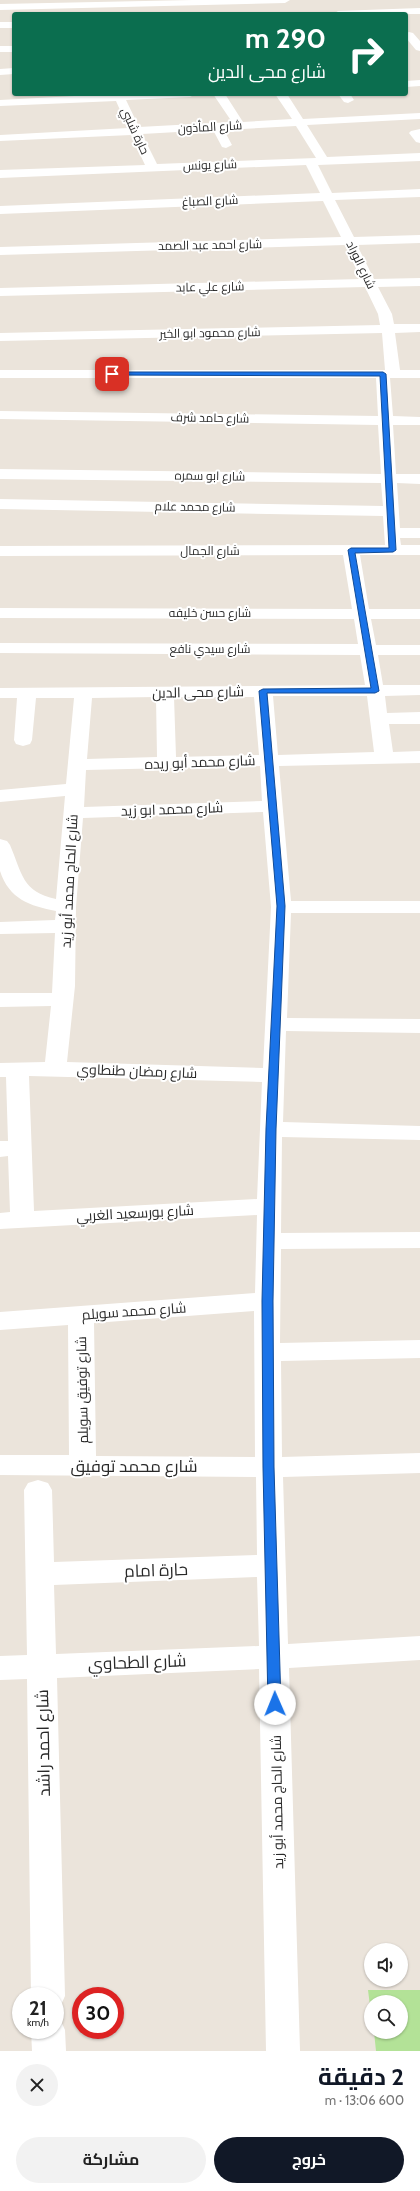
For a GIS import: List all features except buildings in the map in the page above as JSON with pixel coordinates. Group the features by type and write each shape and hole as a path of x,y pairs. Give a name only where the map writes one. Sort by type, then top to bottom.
{"street":[{"path":"0,7 99,3 142,10 234,1 284,0"},
{"path":"393,12 420,11"},
{"path":"0,25 12,25"},
{"path":"408,35 420,34"},
{"path":"408,37 418,52"},
{"path":"0,49 12,48"},
{"path":"0,72 12,71"},
{"path":"408,84 420,83"},
{"path":"0,103 53,97 72,100 119,96"},
{"name":"حارة شلبي","path":"119,96 135,130 148,171"},
{"path":"175,96 184,108"},
{"path":"220,96 239,125"},
{"path":"282,96 324,161"},
{"path":"72,100 86,133"},
{"path":"383,108 390,117"},
{"path":"414,116 420,132 415,133 420,140"},
{"name":"شارع المأذون","path":"0,138 414,116"},
{"path":"362,119 371,130"},
{"path":"216,126 226,145"},
{"path":"415,157 416,172"},
{"name":"شارع يونس","path":"0,174 313,167 324,161 415,157"},
{"path":"261,174 313,167"},
{"name":"شارع الوراد","path":"313,167 385,314 389,329 385,420 393,550"},
{"path":"153,191 156,203"},
{"name":"شارع الصباغ","path":"0,210 420,192"},
{"path":"128,233 131,247"},
{"name":"شارع احمد عبد الصمد","path":"0,251 131,247 219,241 350,242 420,239"},
{"path":"39,276 41,291"},
{"name":"شارع علي عابد","path":"9,287 41,291 253,292 420,282"},
{"name":"شارع محمود ابو الخير","path":"0,337 420,328"},
{"path":"0,374 420,374"},
{"name":"شارع حامد شرف","path":"0,415 420,421"},
{"path":"103,432 105,416"},
{"path":"217,435 219,418"},
{"name":"شارع ابو سمره","path":"0,474 420,479"},
{"name":"شارع محمد علام","path":"0,504 390,510"},
{"path":"391,533 420,533"},
{"path":"351,550 369,650 384,757"},
{"name":"شارع الجمال","path":"0,551 420,550"},
{"name":"شارع حسن خليفه","path":"0,613 420,614"},
{"name":"شارع سيدي نافع","path":"0,648 420,650"},
{"name":"شارع محى الدين","path":"0,693 420,690"},
{"name":"شارع الحاج محمد أبو زيد","path":"263,691 281,906 271,1129 267,1301 268,1467 283,2051"},
{"path":"165,692 167,763"},
{"path":"23,740 27,693"},
{"name":"شارع الحاج محمد أبو زيد","path":"55,1069 63,999 65,916 72,813 83,693"},
{"path":"378,719 420,718"},
{"name":"شارع محمد أبو ريده","path":"76,765 420,757"},
{"path":"1,795 74,790"},
{"name":"شارع محمد ابو زيد","path":"72,813 272,806"},
{"path":"0,845 19,888 34,900 65,916"},
{"path":"281,906 420,907"},
{"path":"0,928 65,916"},
{"path":"0,1000 63,999"},
{"path":"276,1024 420,1026"},
{"name":"شارع رمضان طنطاوي","path":"9,1070 55,1069 274,1075"},
{"path":"9,1070 11,1220"},
{"path":"271,1129 420,1133"},
{"name":"شارع بورسعيد الغربي","path":"11,1220 269,1206"},
{"path":"269,1241 420,1240"},
{"name":"شارع محمد سويلم","path":"0,1321 267,1301"},
{"name":"شارع توفيق سويلم","path":"81,1315 83,1465"},
{"path":"268,1352 420,1349"},
{"name":"شارع محمد توفيق","path":"0,1465 268,1467 420,1463"},
{"name":"شارع احمد راشد","path":"38,1490 48,1987"},
{"name":"حارة امام","path":"40,1574 271,1565"},
{"name":"شارع الطحاوي","path":"0,1668 273,1657 420,1648"},
{"path":"48,2039 49,2051"}],"green space":[{"path":"368,1990 420,1990 420,2051 376,2051 375,2039 408,2039 408,1995 369,1995"}],"route":[{"path":"112,374 383,374 393,550 351,550 375,691 263,691 281,906 271,1129 267,1301 268,1467 275,1704"}]}
